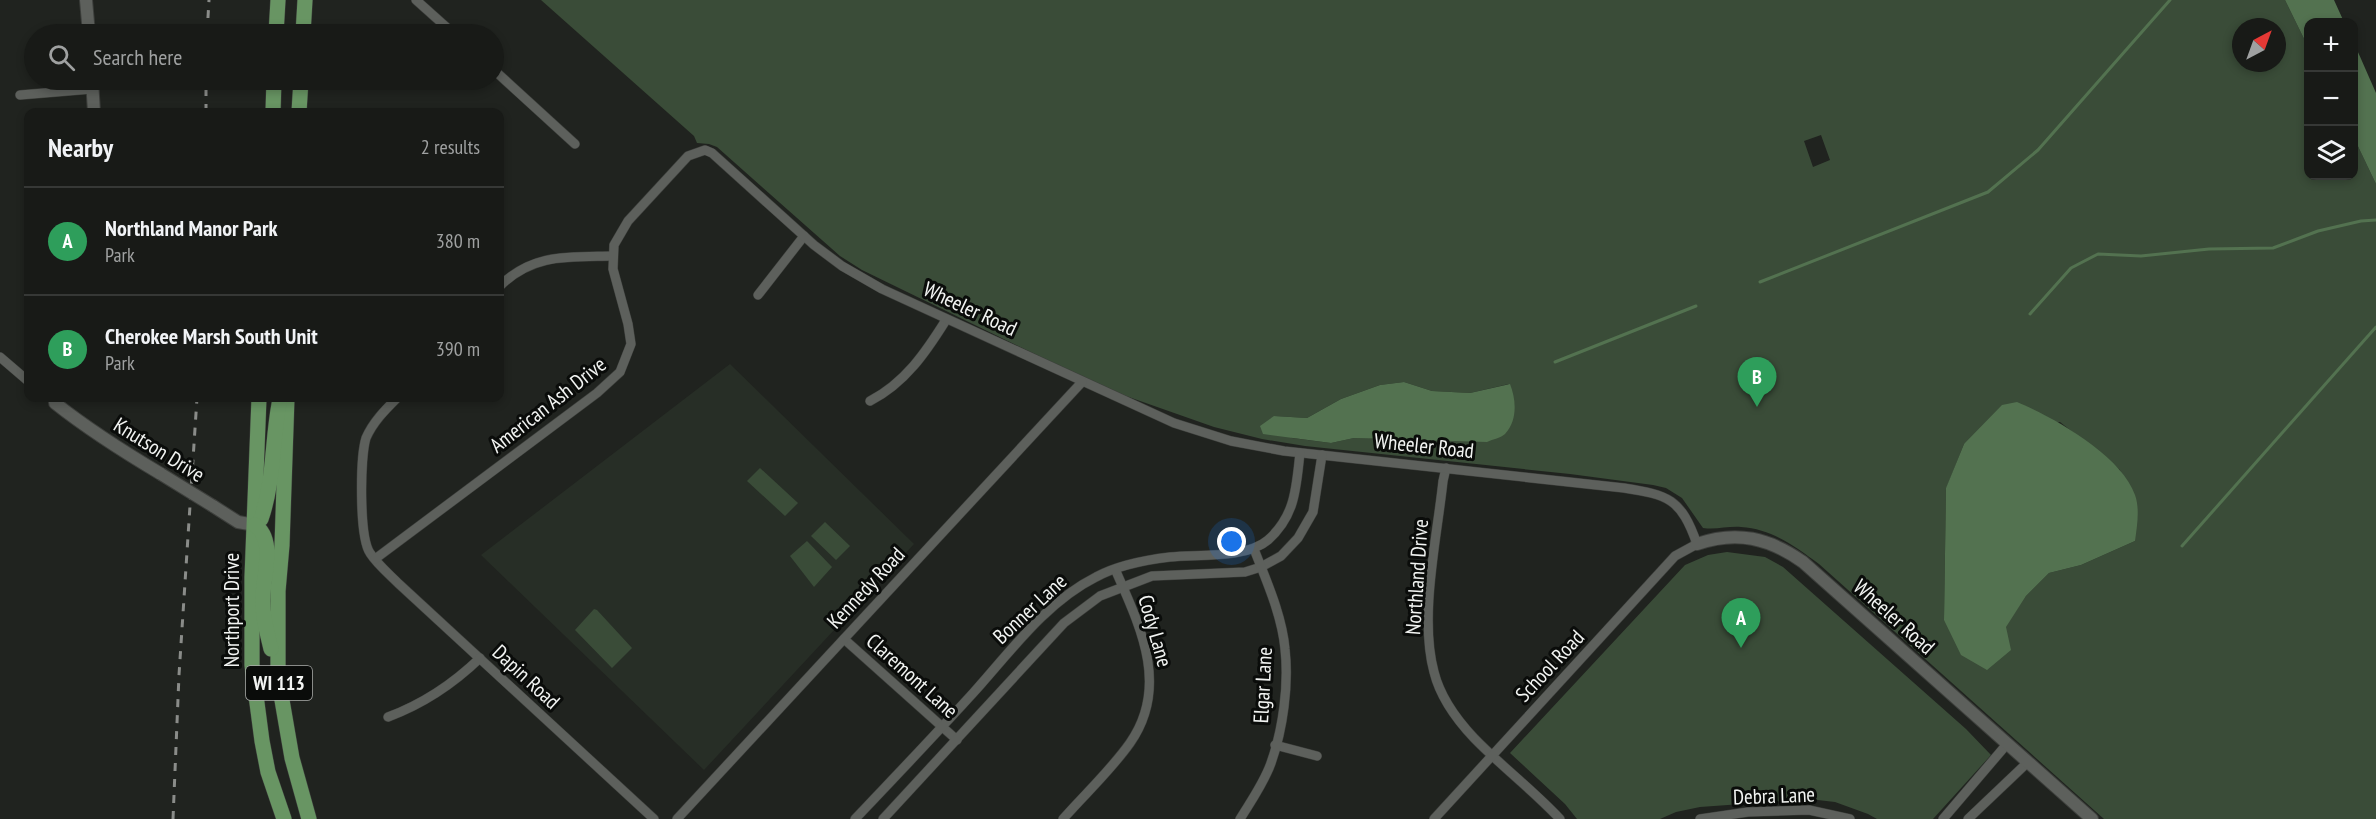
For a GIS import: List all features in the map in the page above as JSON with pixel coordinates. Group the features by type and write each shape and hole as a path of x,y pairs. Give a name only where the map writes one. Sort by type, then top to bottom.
{"main road":[{"path":"277,24 278,0"},
{"path":"304,24 305,0"},
{"path":"273,108 274,90"},
{"path":"299,108 300,90"},
{"name":"Northport Drive","path":"259,402 251,616 255,694 268,772 284,819"},
{"path":"278,677 264,621 266,543 263,532 255,525 261,519 268,491 279,402"},
{"name":"WI 113","path":"286,402 282,545 278,591 278,677 292,758 309,819"}],"street":[{"path":"86,0 88,24"},
{"path":"416,0 443,24"},
{"path":"504,79 575,144"},
{"path":"21,95 53,90"},
{"path":"92,90 94,108"},
{"name":"Wheeler Road","path":"701,150 712,153 804,236 857,276 946,320 1143,410 1197,432 1265,448 1300,453 1624,488 1662,495 1680,509 1697,544 1729,536 1749,537 1769,541 1786,549 2092,819"},
{"name":"American Ash Drive","path":"375,559 597,393 620,372 631,344 613,269 614,245 628,221 688,156 701,150"},
{"path":"758,295 804,236"},
{"path":"504,283 521,268 542,260 613,256"},
{"path":"870,401 889,391 901,381 931,345 946,320"},
{"path":"0,357 24,378"},
{"name":"Kennedy Road","path":"677,819 1082,382"},
{"name":"Knutson Drive","path":"57,402 117,449 238,522 255,525"},
{"name":"Dapin Road","path":"393,402 376,420 365,443 361,506 363,533 370,553 399,584 654,819"},
{"path":"1254,549 1277,531 1292,506 1296,497 1300,453"},
{"name":"Bonner Lane","path":"883,819 1070,618 1100,596 1152,576 1245,572 1261,567 1281,556 1305,528 1313,512 1322,455"},
{"name":"Northland Drive","path":"1446,468 1429,603 1429,650 1436,679 1449,704 1472,736 1560,819"},
{"name":"School Road","path":"1434,819 1675,556 1697,544"},
{"name":"Bonner Lane","path":"855,819 1059,601 1096,576 1115,569 1169,557 1254,549"},
{"name":"Elgar Lane","path":"1240,819 1271,763 1284,700 1285,650 1279,622 1254,549"},
{"name":"Cody Lane","path":"1063,819 1131,742 1150,699 1148,659 1115,569"},
{"name":"Claremont Lane","path":"844,639 957,740"},
{"path":"388,717 415,707 443,689 480,658"},
{"path":"1943,819 2007,744"},
{"path":"1275,745 1317,756"},
{"path":"1968,819 2028,762"},
{"name":"Debra Lane","path":"1700,819 1748,812 1809,810 1850,819"}],"shaded area":[{"path":"541,0 2285,0 2304,39 2304,180 2358,180 2358,146 2376,184 2376,819 2104,819 1819,564 1773,535 1752,528 1703,528 1682,498 1666,488 1653,485 1305,446 1262,439 1214,427 1106,389 862,270 840,256 717,147 697,143 694,136","holes":["1821,135 1830,160 1813,167 1804,141","1404,382 1432,391 1470,393 1509,384 1454,440 1354,438 1331,443 1292,438 1274,416 1307,418 1341,399 1380,385","2060,422 2120,470 2135,541 2081,565 2049,573 2026,596 2005,627 1944,620 1946,489 1964,444"]},
{"path":"2285,0 2334,0 2342,18 2304,18 2304,39"},
{"path":"2358,52 2376,93 2376,184 2358,146"},
{"path":"730,364 914,544 704,770 481,555"},
{"path":"1404,382 1432,391 1470,393 1510,384 1514,396 1512,422 1503,435 1487,442 1354,438 1331,443 1263,434 1260,426 1274,416 1307,418 1341,399 1380,385"},
{"path":"2017,402 2066,427 2101,452 2116,466 2127,480 2137,500 2137,529 2135,541 2081,565 2049,573 2026,596 2006,627 2011,650 1987,670 1961,655 1944,620 1946,488 1964,444 2002,405"},
{"path":"760,468 798,503 785,516 747,481"},
{"path":"825,522 850,546 836,560 811,536"},
{"path":"807,541 832,567 814,587 790,556"},
{"path":"1727,552 1765,557 1783,567 1966,729 1991,755 1933,819 1877,819 1835,802 1809,799 1700,807 1676,812 1660,819 1577,819 1565,804 1510,753 1685,565 1708,555"},
{"path":"594,609 632,648 612,668 575,630"}],"waterway":[{"path":"1760,282 1988,192 2038,150 2170,0"},
{"path":"2030,314 2071,268 2098,254 2141,256 2209,249 2273,248 2318,231 2361,221 2376,220"},
{"path":"1555,362 1696,306"},
{"path":"2182,546 2376,327"}],"railway":[{"path":"208,24 209,0"},
{"path":"206,90 206,108"},
{"path":"173,819 179,675 197,402"}],"place":[{"name":"Cherokee Marsh South Unit","path":"1757,407"},
{"name":"Northland Manor Park","path":"1741,648"}]}
